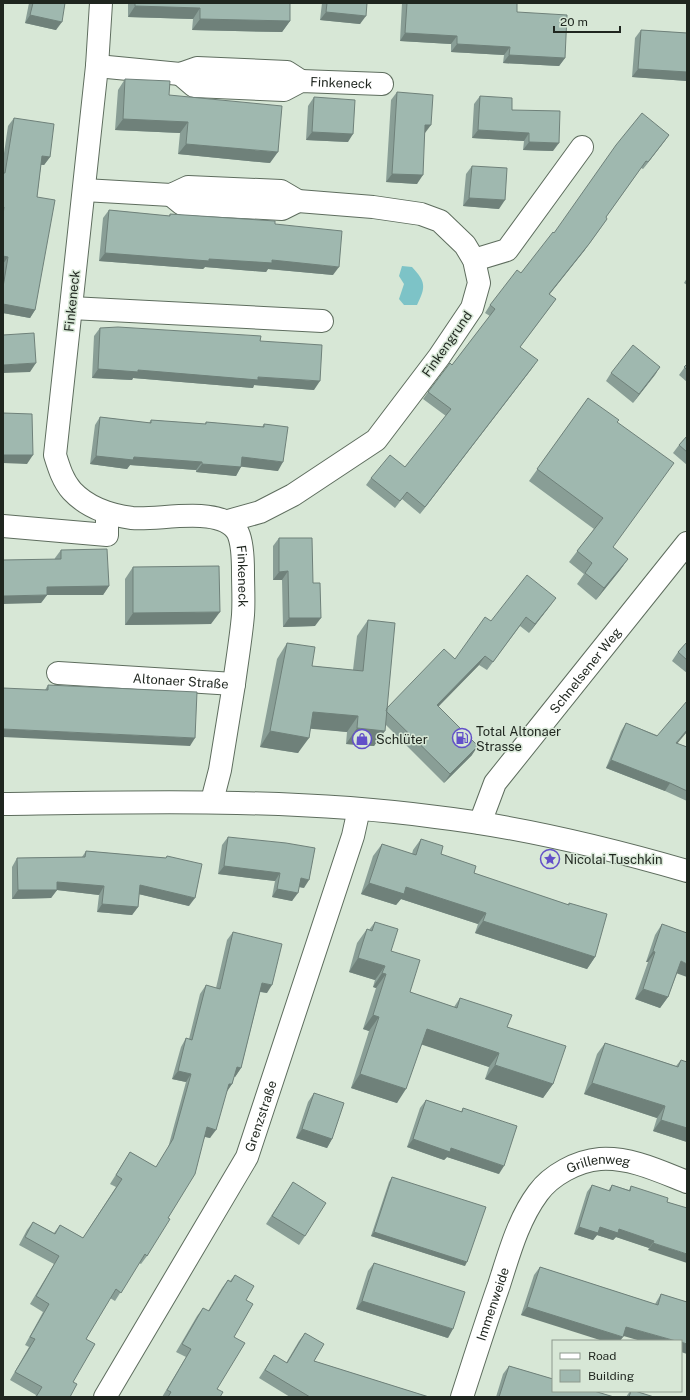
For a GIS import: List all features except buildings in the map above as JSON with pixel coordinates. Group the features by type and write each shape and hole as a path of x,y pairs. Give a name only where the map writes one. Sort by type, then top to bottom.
{"street":[{"name":"Finkeneck","path":"101,3 97,66 55,455 61,473 72,491 88,504 107,513 132,518 164,518 199,515 228,522 238,533 242,557 243,614 234,684"},
{"name":"Finkeneck","path":"97,66 180,74 194,86 284,90 301,81 382,84"},
{"path":"474,260 507,250 582,146"},
{"name":"Finkengrund","path":"84,190 171,195 182,204 282,209 298,201 373,207 420,214 440,221 465,245 474,260 479,283 472,308 439,358 376,440 293,495 260,512 228,522"},
{"path":"71,308 322,321"},
{"path":"3,526 107,535 107,513"},
{"name":"Schnelsener Weg","path":"486,824 495,783 687,543"},
{"name":"Altonaer Straße","path":"58,673 234,684 220,770 212,801"},
{"path":"3,804 212,801 359,809 486,824 620,852 687,871"},
{"name":"Grenzstraße","path":"105,1397 247,1157 353,836 359,809"},
{"name":"Grillenweg","path":"526,1212 538,1192 557,1175 578,1164 600,1159 626,1161 649,1167 687,1182"},
{"name":"Immenweide","path":"462,1397 510,1251 526,1212"}],"water":[{"path":"402,266 412,267 422,281 422,294 417,305 404,305 399,299 404,284 399,276"}],"place":[{"name":"Total Altonaer Strasse","path":"462,738"},
{"name":"Schlüter","path":"362,739"},
{"name":"Nicolai Tuschkin","path":"550,859"}]}
